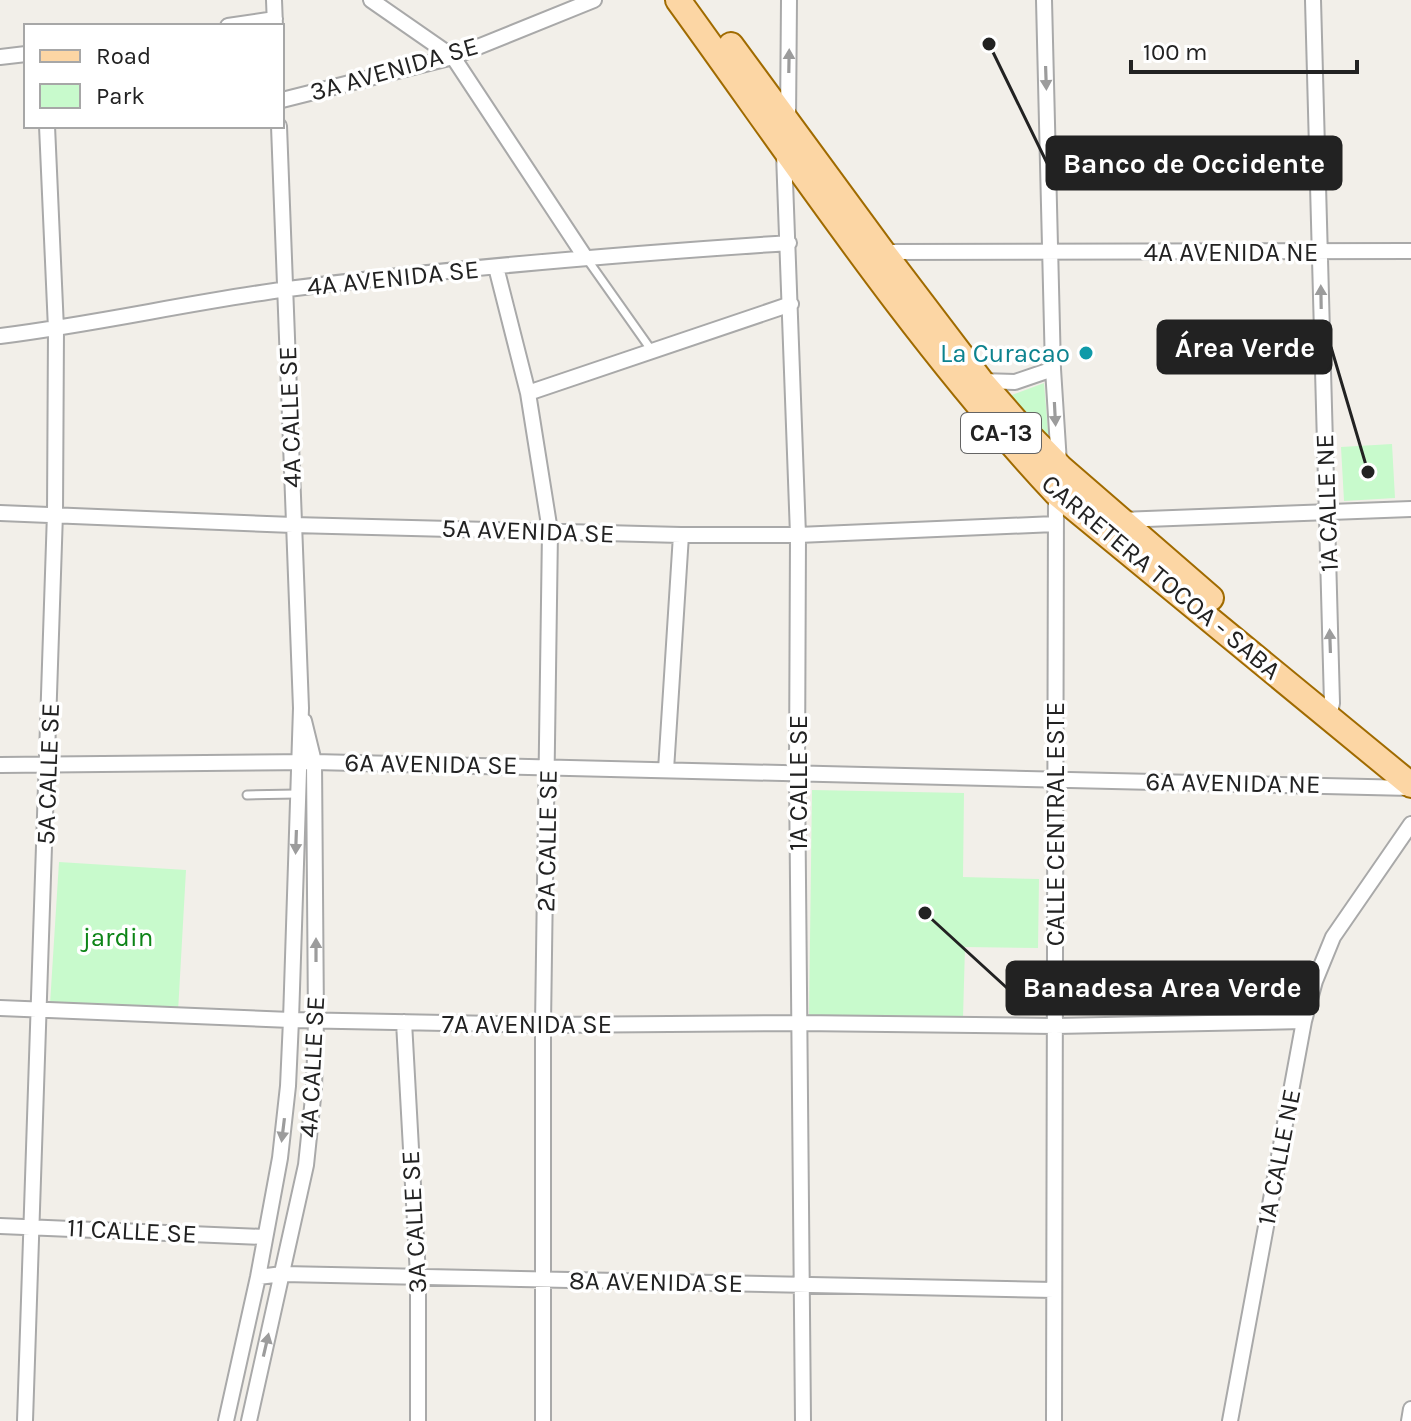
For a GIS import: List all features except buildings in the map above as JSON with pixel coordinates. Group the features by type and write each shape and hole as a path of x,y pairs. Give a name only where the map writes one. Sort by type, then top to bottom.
{"main road":[{"name":"CARRETERA TOCOA - SABA","path":"678,0 965,389 1056,493 1331,711 1411,768"},
{"name":"CARRETERA TOCOA - SABA","path":"697,0 981,381 1060,467 1411,786"}],"street":[{"path":"274,0 275,23"},
{"path":"371,0 453,57 585,257"},
{"name":"3A AVENIDA SE","path":"284,99 453,57 594,0"},
{"path":"788,122 789,0"},
{"name":"CALLE CENTRAL ESTE","path":"1044,0 1053,369 1060,467 1055,524 1054,1421"},
{"name":"1A CALLE NE","path":"1313,0 1331,711"},
{"path":"0,57 24,54"},
{"name":"5A CALLE SE","path":"25,1421 55,513 56,329 47,128"},
{"name":"4A CALLE SE","path":"226,1421 280,1158 291,1020 301,708 279,128"},
{"name":"1A CALLE SE","path":"784,146 798,535 803,1421"},
{"name":"4A AVENIDA SE","path":"0,336 286,290 585,257 789,243"},
{"name":"4A AVENIDA NE","path":"1051,252 1411,251"},
{"path":"883,252 1051,252"},
{"name":"2A CALLE SE","path":"496,267 528,393 550,531 543,1025 543,1421"},
{"path":"528,393 791,304"},
{"path":"981,381 1015,382 1053,369"},
{"path":"1120,520 1411,509"},
{"name":"5A AVENIDA SE","path":"0,513 293,525 681,535 798,535 1055,524"},
{"path":"666,770 681,535"},
{"name":"4A CALLE SE","path":"249,1421 306,1165 314,1088 314,762 301,708"},
{"name":"6A AVENIDA SE","path":"0,765 314,762 1055,779"},
{"name":"6A AVENIDA NE","path":"1055,779 1411,786"},
{"name":"1A CALLE NE","path":"1230,1421 1304,1021 1315,981 1333,937 1411,824"},
{"name":"7A AVENIDA SE","path":"0,1008 316,1021 543,1025 799,1023 1055,1026 1304,1021"},
{"name":"3A CALLE SE","path":"404,1022 418,1276 418,1421"},
{"name":"11 CALLE SE","path":"0,1226 264,1237"},
{"name":"8A AVENIDA SE","path":"258,1277 283,1274 418,1276 1054,1290"},
{"path":"1409,1421 1411,1409"}],"lane":[{"path":"585,257 652,351"},
{"path":"247,795 297,794"}],"green space":[{"path":"1044,383 1049,442 1009,396"},
{"path":"1392,444 1395,498 1344,501 1341,447"},
{"path":"812,790 964,793 963,877 1039,879 1038,948 965,947 963,1018 809,1015"},
{"name":"jardin","path":"59,862 186,870 178,1012 50,1004"}],"place":[{"name":"Banco de Occidente","path":"989,44"},
{"name":"La Curacao","path":"1086,353"},
{"name":"Área Verde","path":"1368,472"},
{"name":"Banadesa Area Verde","path":"925,913"}]}
